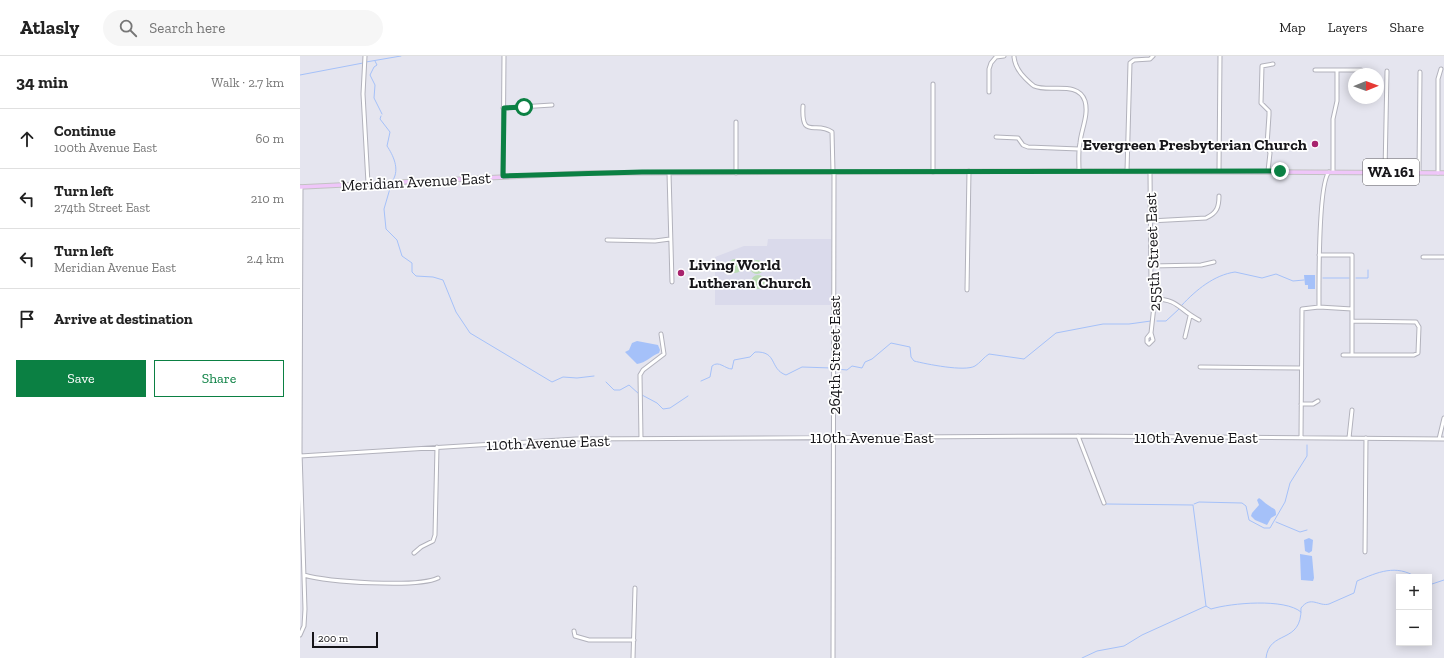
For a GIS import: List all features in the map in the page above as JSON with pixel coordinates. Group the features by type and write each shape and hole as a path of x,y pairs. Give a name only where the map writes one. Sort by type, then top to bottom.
{"main road":[{"name":"Meridian Avenue East","path":"300,187 587,173 969,171 1268,171 1444,173"}],"street":[{"path":"365,56 363,94 368,183"},
{"path":"503,176 504,56"},
{"path":"989,92 989,69 991,63 996,57 1004,56"},
{"path":"1013,56 1018,71 1034,86 1042,88 1073,89 1081,94 1085,101 1085,111 1079,149 1079,171"},
{"path":"1127,171 1129,68 1131,61 1150,59 1153,56"},
{"path":"1219,171 1220,56"},
{"path":"1268,171 1270,153 1267,145 1269,111 1261,103 1261,73 1262,66 1272,64"},
{"path":"1315,70 1348,70"},
{"path":"1319,307 1319,255 1324,184 1326,176 1331,172 1333,119 1337,102 1337,70"},
{"path":"1438,173 1438,80 1442,70"},
{"path":"1385,172 1387,71"},
{"path":"1419,172 1420,72"},
{"path":"933,84 933,172"},
{"path":"504,108 552,105"},
{"name":"264th Street East","path":"804,106 803,122 806,126 810,128 828,129 833,134 833,658"},
{"path":"736,122 736,172"},
{"path":"996,138 1018,138 1023,145 1028,147 1079,149"},
{"path":"967,290 969,171"},
{"path":"669,172 672,282"},
{"name":"255th Street East","path":"1150,172 1151,284 1154,299 1152,333"},
{"path":"300,187 300,456 304,576 304,626 300,636"},
{"path":"1150,221 1206,218 1217,210 1219,196"},
{"path":"607,240 655,241 670,239"},
{"path":"1319,255 1352,255 1352,355"},
{"path":"1423,257 1444,257"},
{"path":"1151,266 1201,265 1214,262"},
{"path":"1154,299 1172,301 1190,316 1199,320"},
{"path":"1301,438 1302,310 1319,307 1352,309"},
{"path":"1185,337 1190,316"},
{"path":"1343,355 1418,354 1417,323 1352,321"},
{"path":"641,439 640,375 643,370 664,354 661,334"},
{"path":"1200,367 1301,368"},
{"path":"1301,404 1313,404 1318,401"},
{"path":"1349,438 1352,410"},
{"path":"1439,439 1444,418"},
{"path":"1078,436 1104,503"},
{"name":"110th Avenue East","path":"300,456 576,439 1078,436 1444,439"},
{"path":"1365,552 1366,438"},
{"path":"414,553 433,541 435,535 438,447"},
{"path":"304,576 374,583 421,581 438,578"},
{"path":"633,658 635,588"},
{"path":"574,631 575,636 585,639 634,640"}],"shaded area":[{"path":"768,239 831,239 831,305 715,305 715,257 744,246 767,246"}],"green space":[{"path":"735,259 740,261 742,266 740,271 735,273 730,271 728,266 730,261"},
{"path":"757,260 762,262 764,267 762,272 757,274 752,272 750,267 752,262"},
{"path":"758,275 763,277 765,282 763,287 758,289 753,287 751,282 753,277"}],"water":[{"path":"1304,275 1315,275 1315,289 1308,289 1308,285 1305,285"},
{"path":"637,341 658,345 660,350 659,353 637,364 625,352 629,350 632,343"},
{"path":"1259,498 1274,508 1275,511 1276,515 1271,518 1267,525 1255,520 1251,516 1259,505 1257,500"},
{"path":"1309,538 1313,540 1312,551 1309,553 1305,551 1304,540"},
{"path":"1300,554 1312,556 1313,581 1301,580"}],"waterway":[{"path":"366,62 401,56"},
{"path":"375,61 377,65 374,67 370,75 375,85 374,98 382,114"},
{"path":"300,75 363,63"},
{"path":"381,116 380,119 390,132 387,146 396,167 393,180"},
{"path":"391,185 384,209 386,229 397,240 402,256 412,263 412,272 416,276 433,277 443,280 456,312 470,333 552,382 563,377 577,378 594,376"},
{"path":"1356,278 1368,278 1368,270"},
{"path":"1182,305 1206,284 1220,276 1235,272 1262,278 1276,274 1293,281 1304,280"},
{"path":"1323,278 1349,278"},
{"path":"1157,321 1166,321 1179,309"},
{"path":"836,369 847,370 852,366 862,368 865,362 872,359 891,343 910,347 911,357 914,361 945,367 970,368 977,365 989,354 1024,359 1056,333 1103,324 1129,324 1151,321"},
{"path":"701,381 710,377 712,366 715,364 720,364 732,369 734,360 750,357 755,352 767,354 777,369 786,375 802,367 831,368"},
{"path":"606,382 614,390 620,390 629,385 639,394"},
{"path":"642,395 657,403 663,409 670,408 688,396"},
{"path":"1194,504 1199,502 1242,503 1246,506 1249,520 1264,528 1270,528 1285,502 1290,483 1307,456 1307,445"},
{"path":"1106,504 1193,505 1206,606"},
{"path":"1276,522 1300,532 1307,530"},
{"path":"1266,658 1268,649 1273,643 1291,632 1296,627 1300,620 1301,608 1308,602 1329,604 1354,593 1357,581 1380,572 1394,570 1411,574"},
{"path":"1432,584 1444,580"},
{"path":"1082,658 1097,651 1124,646 1142,635 1206,606 1211,609 1231,605 1271,603 1283,605 1301,612"}],"place":[{"name":"Evergreen Presbyterian Church","path":"1315,144"},
{"name":"Living World Lutheran Church","path":"681,273"}],"route":[{"path":"524,107 504,108 503,176 642,172 782,173 1280,171"}]}
